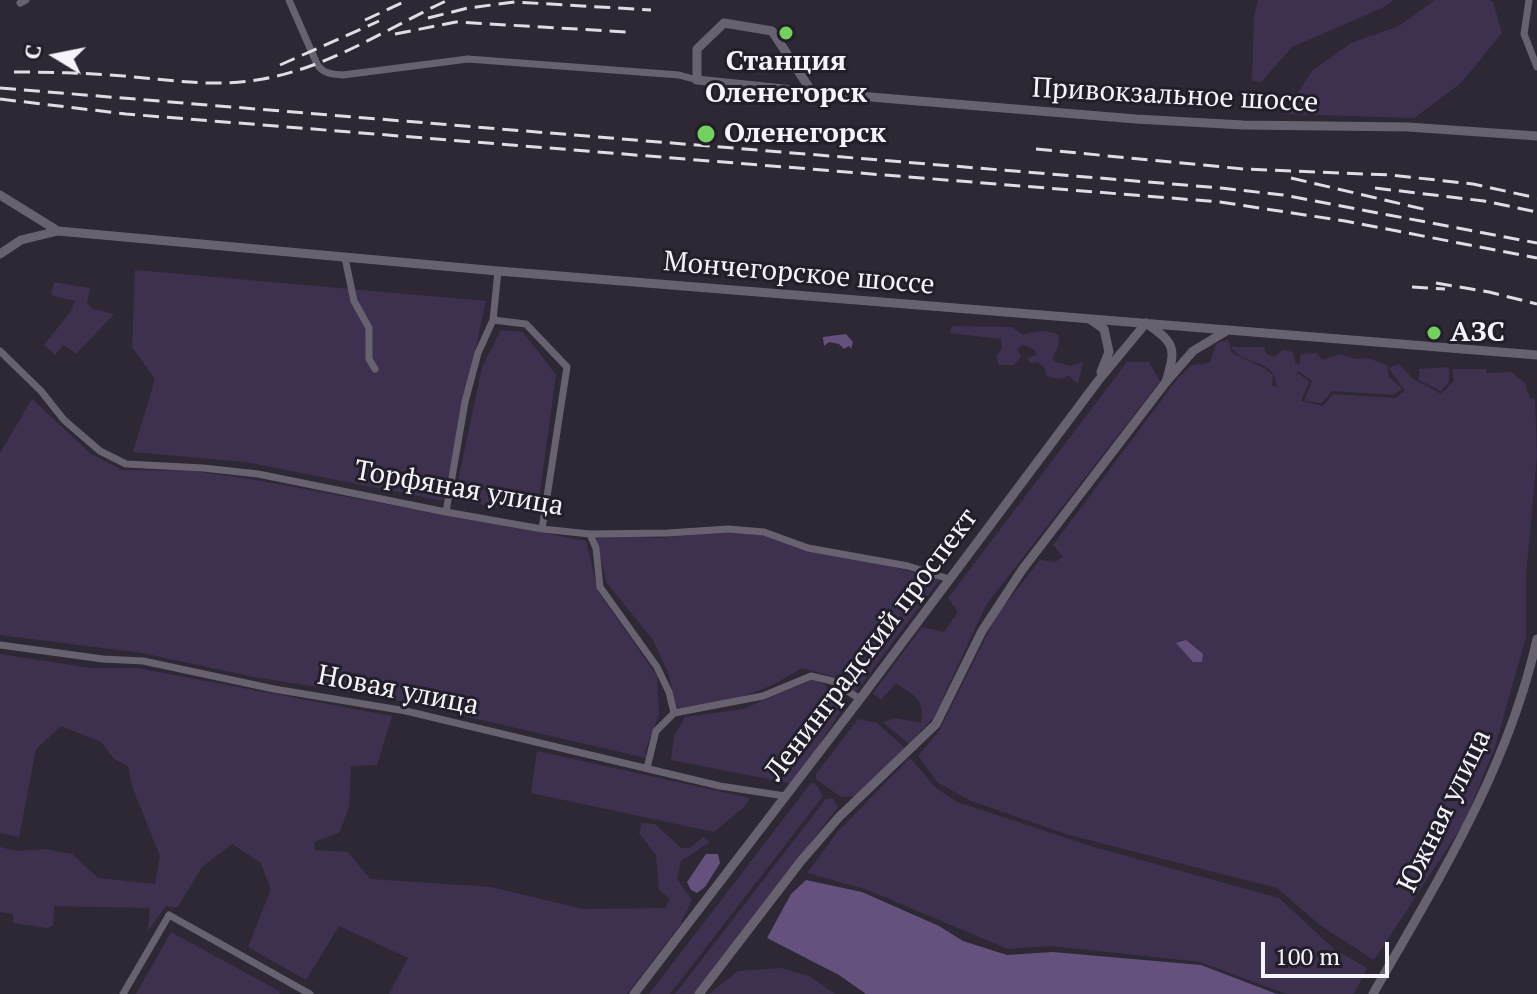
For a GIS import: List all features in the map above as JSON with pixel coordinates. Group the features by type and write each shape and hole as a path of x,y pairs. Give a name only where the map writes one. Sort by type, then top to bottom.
{"street":[{"name":"Привокзальное шоссе","path":"289,0 321,70 343,75 468,59 679,75 697,80 812,92 1151,120 1243,125 1408,127 1537,136"},
{"path":"1529,0 1524,34 1537,67"},
{"path":"697,80 697,49 724,23 772,31 812,92"},
{"path":"0,195 58,231"},
{"path":"0,254 21,240 58,231"},
{"name":"Мончегорское шоссе","path":"58,231 498,271 1537,355"},
{"path":"345,258 354,301 369,328 369,359 375,369"},
{"path":"446,512 465,402 478,353 493,320 498,271"},
{"path":"493,320 526,324 567,367 542,529"},
{"path":"1091,320 1104,329 1109,352 1098,381"},
{"path":"1146,323 1166,337 1174,354 1166,382"},
{"name":"Ленинградский проспект","path":"634,994 1098,381 1146,323"},
{"path":"699,994 801,861 839,817 936,724 982,631 1011,585 1166,382 1193,351 1228,330"},
{"name":"Торфяная улица","path":"0,351 41,391 64,420 100,451 126,464 258,474 542,529 590,534 728,529 764,532 808,548 908,566 949,579"},
{"path":"590,534 596,548 600,587 657,667 669,692 674,713"},
{"name":"Южная улица","path":"1373,994 1471,823 1502,752 1529,676 1537,639"},
{"name":"Новая улица","path":"0,645 103,659 143,661 274,689 406,711 720,786 785,796"},
{"path":"647,768 656,731 674,713 763,696 811,676 832,681 860,699"},
{"path":"123,994 169,915 310,994"},
{"path":"290,994 295,986"}],"shaded area":[{"path":"1258,0 1394,0 1292,47 1261,82 1252,81 1254,16"},
{"path":"1435,0 1493,2 1502,33 1461,83 1414,118 1284,114 1313,70 1351,43 1399,26"},
{"path":"135,270 486,301 443,501 245,462 133,452 155,379 132,347"},
{"path":"54,282 90,288 87,303 93,309 114,314 76,354 63,345 55,355 44,345 71,311 75,301 51,295"},
{"path":"952,326 1012,327 1023,335 1041,331 1059,335 1058,347 1052,358 1055,362 1071,366 1083,362 1078,384 1069,376 1059,379 1047,376 1044,367 1038,362 1030,363 1027,358 1037,355 1034,349 1023,345 1017,349 1021,357 1014,365 999,365 996,356 1002,349 1001,339 950,333"},
{"path":"501,330 523,332 556,375 537,514 454,500 482,367"},
{"path":"846,334 853,342 851,349 829,342 824,346 823,337"},
{"path":"1228,340 1232,353 1264,368 1273,375 1272,385 1278,388 1274,375 1271,371 1239,355 1231,347 1264,347 1266,354 1274,357 1283,350 1293,352 1295,363 1299,365 1301,354 1317,353 1322,360 1340,354 1356,359 1368,358 1387,365 1389,377 1402,389 1393,395 1332,391 1322,403 1304,401 1312,381 1298,371 1295,378 1298,373 1309,382 1301,401 1323,406 1333,394 1395,398 1405,391 1389,368 1399,364 1413,379 1441,394 1454,381 1452,369 1511,372 1524,382 1530,398 1535,399 1537,456 1526,575 1526,637 1495,747 1464,823 1374,960 1321,926 1277,888 1069,835 971,801 938,783 918,756 939,731 997,615 1040,560 1055,562 1063,557 1053,545 1178,378 1192,365 1209,363 1217,343"},
{"path":"1127,362 1149,362 1160,381 986,605 934,717 909,744 883,722 895,718 921,723 917,698 896,683 881,700 873,693 922,627 944,632 958,612 948,598"},
{"path":"1449,367 1449,382 1441,391 1419,380 1419,369"},
{"path":"32,399 91,454 122,470 194,471 256,480 586,541 598,591 657,676 659,714 645,752 646,758 386,698 254,677 142,653 0,635 0,453"},
{"path":"715,532 764,535 940,579 856,692 831,676 802,668 770,686 741,697 675,708 669,675 653,640 606,582 596,535 662,538"},
{"path":"1186,640 1203,654 1202,662 1193,662 1176,643"},
{"path":"0,654 91,668 137,668 392,716 377,765 351,766 349,807 339,833 314,842 315,850 348,852 370,879 491,887 583,909 666,908 670,899 659,890 656,855 639,833 642,823 655,824 681,848 690,848 703,837 710,842 681,861 677,879 692,900 680,925 627,994 389,994 408,958 339,926 306,980 248,947 271,889 260,862 232,844 202,867 177,908 166,906 148,931 150,908 54,906 53,925 48,928 13,923 13,914 0,912 0,847 72,854 98,878 155,884 160,856 132,786 128,766 114,759 101,742 61,726 36,749 19,837 0,833"},
{"path":"813,679 825,685 843,708 793,784 671,760 674,736 685,717 743,709"},
{"path":"858,719 877,723 905,748 856,796 841,797 816,779 816,774"},
{"path":"537,751 750,798 744,807 714,832 531,793"},
{"path":"910,758 936,788 957,802 1094,847 1279,898 1334,949 1367,968 1354,994 1287,994 1200,962 1051,946 1008,949 865,889 807,873 839,830"},
{"path":"811,783 815,783 823,796 670,994 649,994"},
{"path":"833,798 838,807 694,994 675,994 826,799"},
{"path":"706,854 718,854 720,863 705,887 697,893 691,890 687,882"},
{"path":"806,880 862,892 939,926 963,941 1007,955 1053,952 1201,965 1277,994 866,994 839,975 767,938 791,894"},
{"path":"171,932 281,992 136,994"},
{"path":"782,968 811,977 835,994 709,994 738,971"}],"railway":[{"path":"365,20 408,0"},
{"path":"14,72 96,74 211,83 245,82 312,66 448,0"},
{"path":"428,18 468,8 515,2 651,10"},
{"path":"280,65 379,21"},
{"path":"395,34 456,22 627,32"},
{"path":"0,88 1221,188 1283,195 1537,243"},
{"path":"0,99 126,114 1220,202 1345,221 1537,258"},
{"path":"1036,149 1244,169 1390,175 1473,184 1537,198"},
{"path":"1291,178 1427,210"},
{"path":"1375,188 1484,201 1537,212"},
{"path":"1436,283 1537,304"},
{"path":"1412,287 1445,289"}],"place":[{"name":"Станция Оленегорск","path":"786,33"},
{"name":"Оленегорск","path":"706,134"},
{"name":"АЗС","path":"1434,333"}]}
